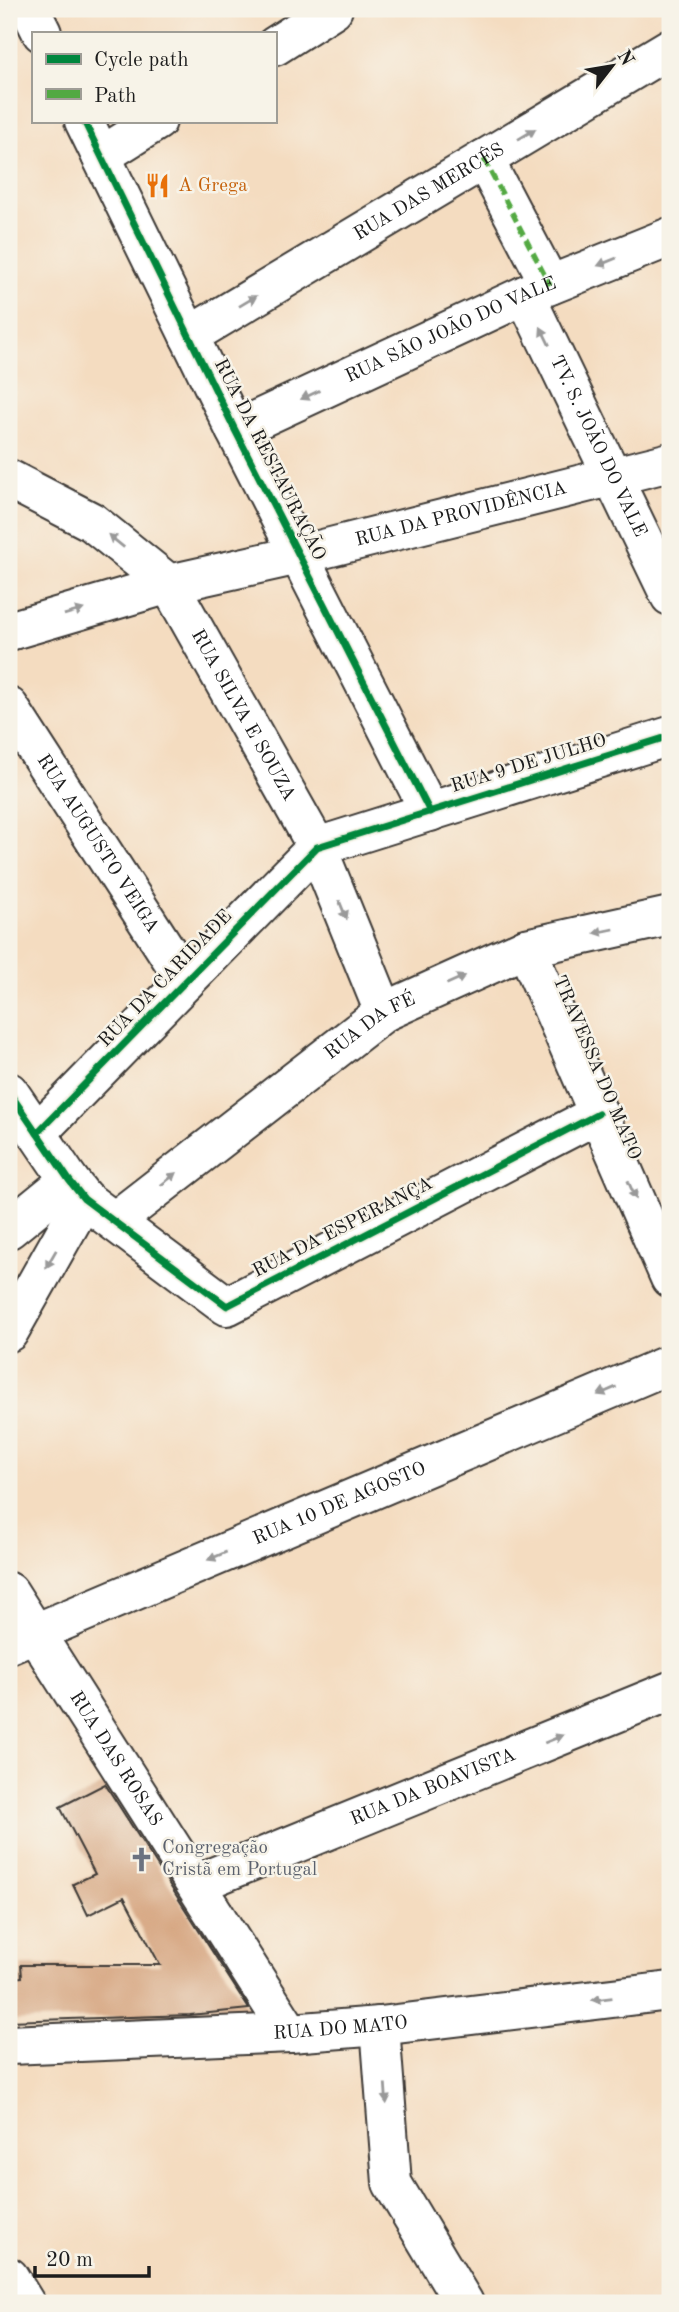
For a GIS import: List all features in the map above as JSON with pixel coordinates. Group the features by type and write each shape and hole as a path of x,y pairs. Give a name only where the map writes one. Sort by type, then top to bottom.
{"street":[{"path":"30,9 42,32"},
{"path":"276,45 333,9"},
{"name":"RUA DAS MERCÊS","path":"189,336 670,48"},
{"name":"RUA DA RESTAURAÇÃO","path":"84,122 235,430 430,812"},
{"path":"101,156 155,122"},
{"name":"TV. S. JOÃO DO VALE","path":"484,159 614,478 670,596"},
{"name":"RUA SÃO JOÃO DO VALE","path":"235,430 538,290 670,237"},
{"name":"RUA DA PROVIDÊNCIA","path":"9,631 169,584 299,555 670,463"},
{"path":"9,479 92,522 169,584"},
{"name":"RUA SILVA E SOUZA","path":"169,584 317,847 384,1013"},
{"name":"RUA AUGUSTO VEIGA","path":"9,707 186,981"},
{"name":"RUA 9 DE JULHO","path":"317,847 670,736"},
{"name":"RUA DA CARIDADE","path":"37,1133 317,847"},
{"name":"RUA DA FÉ","path":"116,1220 384,1013 526,948 670,916"},
{"name":"TRAVESSA DO MATO","path":"526,948 670,1278"},
{"path":"9,1092 76,1190 116,1220"},
{"name":"RUA DA ESPERANÇA","path":"116,1220 227,1307 598,1114"},
{"path":"9,1230 76,1190"},
{"path":"9,1332 76,1190"},
{"name":"RUA 10 DE AGOSTO","path":"23,1638 670,1364"},
{"name":"RUA DAS ROSAS","path":"9,1592 23,1638 196,1884 290,2033"},
{"name":"RUA DA BOAVISTA","path":"196,1884 670,1691"},
{"name":"RUA DO MATO","path":"9,2045 290,2033 380,2026 670,1991"},
{"path":"380,2026 392,2183 464,2303"},
{"path":"9,2277 24,2303"}],"building":[{"path":"105,1784 249,2009 190,2015 9,2021 9,1978 22,1977 21,1965 160,1965 124,1897 88,1915 73,1884 95,1874 60,1807"}],"marked path":[{"path":"484,159 550,285"}],"cycle path":[{"path":"84,122 235,430 430,812"},
{"path":"37,1133 317,847 670,736"},
{"path":"9,1092 84,1199 227,1306 598,1114"}],"place":[{"name":"A Grega","path":"158,186"},
{"name":"Congregação Cristã em Portugal","path":"142,1859"}]}
